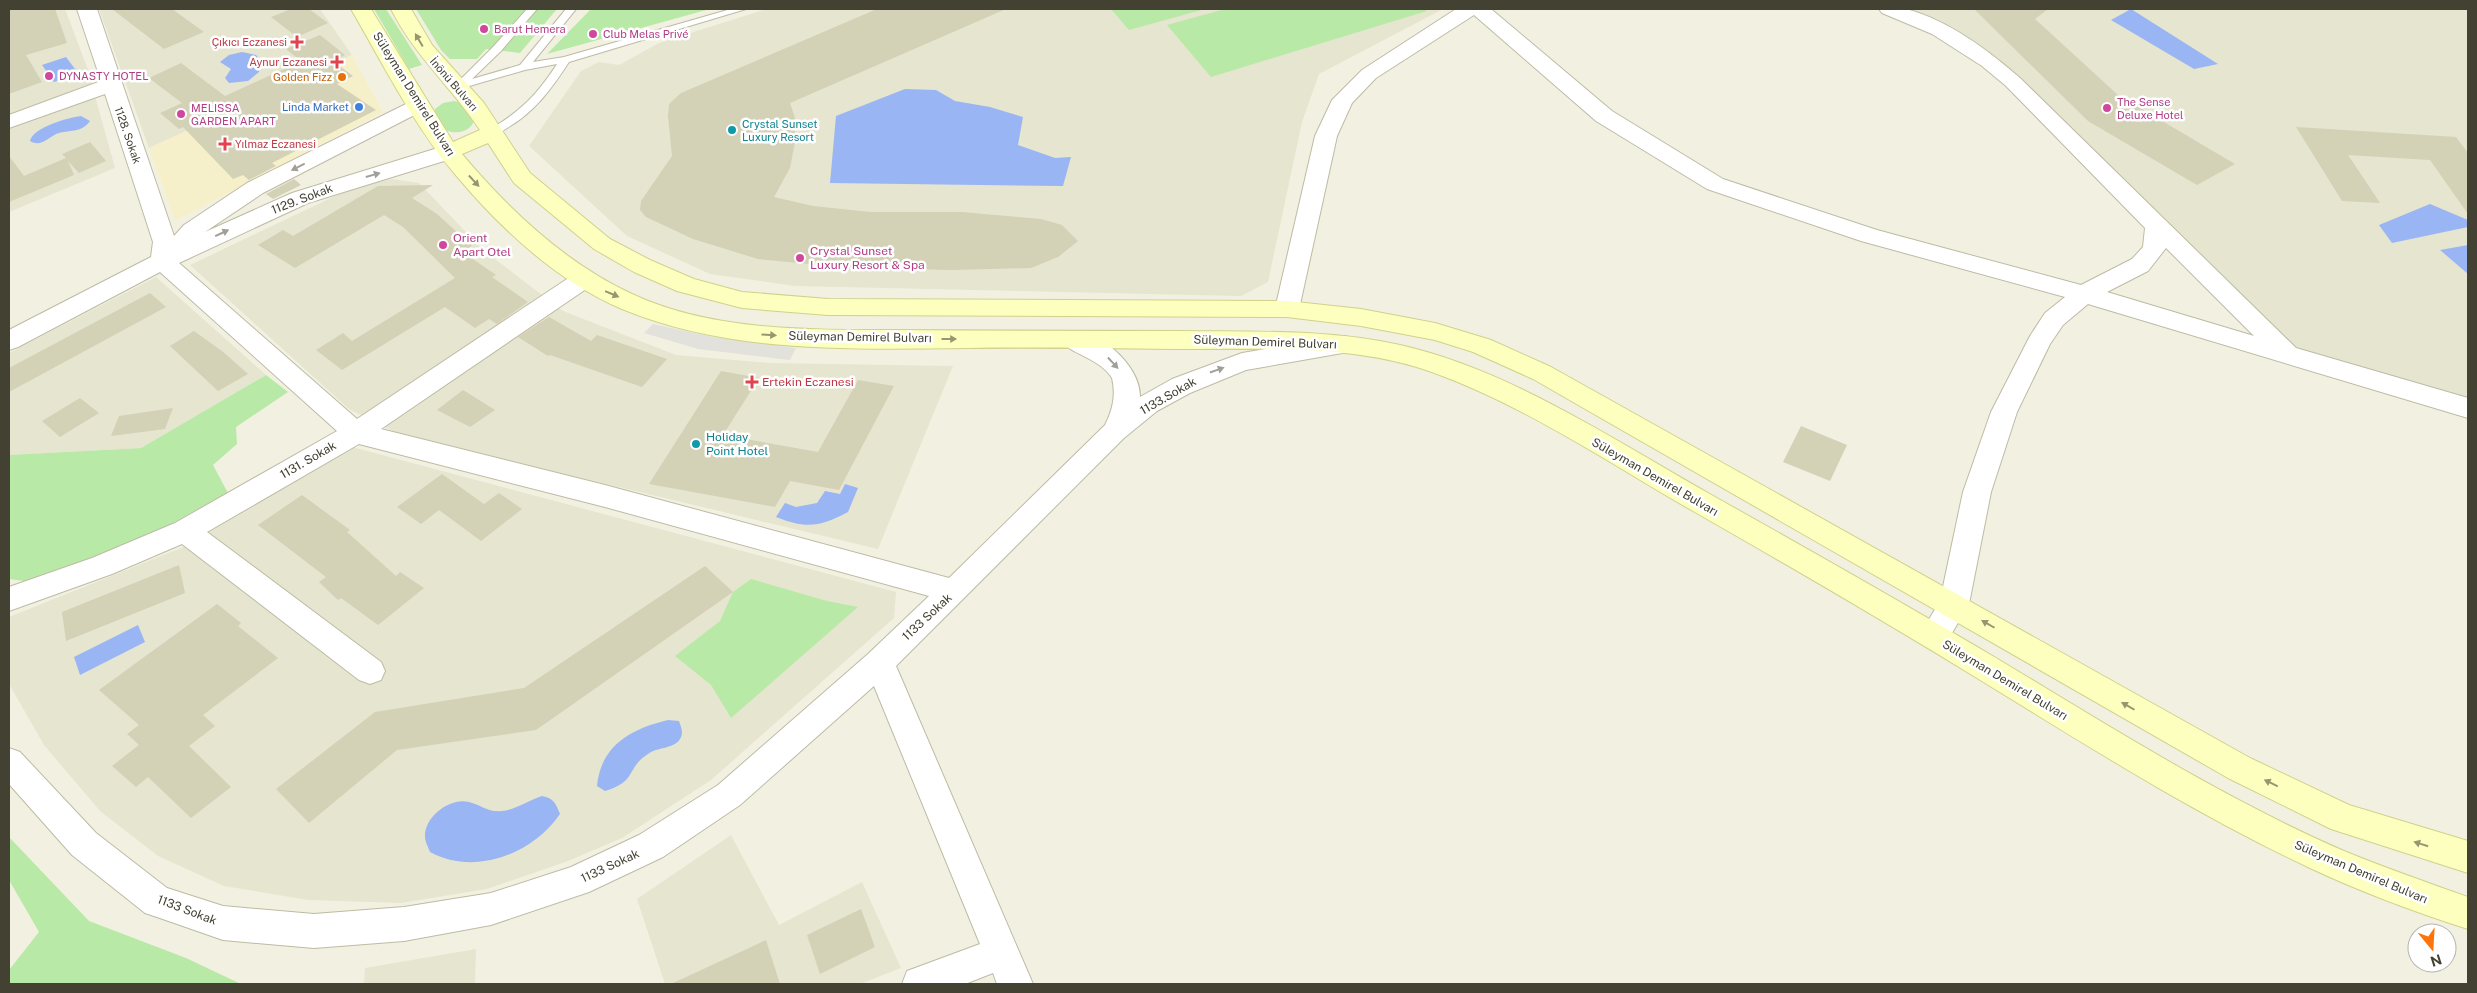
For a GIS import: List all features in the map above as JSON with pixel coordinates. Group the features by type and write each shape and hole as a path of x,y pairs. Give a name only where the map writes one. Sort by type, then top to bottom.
{"main road":[{"name":"Süleyman Demirel Bulvarı","path":"361,9 439,96 449,152 511,222 584,278 605,291 651,310 705,326 761,334 879,339 1276,340 1345,345 1404,356 1459,372 1520,400 1934,636 2162,774 2305,850 2412,896 2468,913"},
{"name":"İnönü Bulvarı","path":"401,9 432,59 439,96 493,132"},
{"path":"449,152 493,132 522,178 602,244 642,266 686,285 742,300 786,305 890,309 1287,309 1360,317 1422,329 1481,346 1542,373 1954,604 2239,768 2343,818 2468,857"}],"street":[{"name":"1128. Sokak","path":"87,9 164,242 162,261"},
{"path":"1287,309 1326,136 1343,100 1370,74 1469,9"},
{"path":"1479,9 1604,116 1715,184 1869,236 2084,294 2468,408"},
{"path":"1889,9 1939,30 1989,62 2013,82 2289,355"},
{"path":"9,122 111,84"},
{"name":"1129. Sokak","path":"162,261 192,230 255,188 439,96"},
{"name":"1129. Sokak","path":"9,342 162,261 300,198 449,152"},
{"path":"1934,636 1954,604 1977,492 2004,412 2039,342 2054,319 2084,294 2140,265 2154,249 2157,226"},
{"path":"162,261 356,433 605,496 954,591"},
{"name":"1131. Sokak","path":"9,599 102,566 185,531 356,433 584,278"},
{"name":"1133.Sokak","path":"1072,339 1098,350 1113,360 1126,379 1128,401 1115,431"},
{"name":"1133.Sokak","path":"1115,431 1148,404 1209,373 1242,362 1345,345"},
{"name":"1133 Sokak","path":"9,762 84,844 157,900 222,924 314,931 404,924 491,910 577,881 652,846 729,795 879,663 1115,431"},
{"path":"185,531 370,671"},
{"path":"879,663 1015,984"},
{"path":"920,984 1001,953"}],"lane":[{"path":"439,96 497,49 532,9"},
{"path":"524,67 571,9"},
{"path":"439,96 524,67 565,60 741,9"},
{"path":"493,132 519,117 546,89 565,60"}],"shaded area":[{"path":"9,9 65,9 93,83 9,114"},
{"path":"99,9 320,9 352,55 149,148"},
{"path":"766,9 1443,9 1319,74 1302,122 1268,282 1241,296 795,286 710,274 627,236 529,146 581,71 599,62 619,65 659,43"},
{"path":"1898,9 2468,9 2468,409 2297,357 1999,63"},
{"path":"352,55 383,112 175,221 149,148"},
{"path":"95,96 115,168 9,212 9,128"},
{"path":"392,179 419,183 483,250 563,311 676,355 771,363 953,366 878,549 401,435 349,409 190,265 354,187"},
{"path":"156,277 266,375 141,448 9,455 9,353"},
{"path":"653,324 713,337 796,348 790,360 698,349 644,333"},
{"path":"352,447 896,592 894,618 711,780 622,838 568,861 487,889 401,903 308,900 224,886 158,856 100,811 44,745 9,684 9,617 181,548"},
{"path":"731,835 779,925 862,882 901,968 860,984 665,984 637,899"},
{"path":"476,949 475,984 364,984 365,968"}],"green space":[{"path":"374,9 386,9 422,65 409,69"},
{"name":"Barut Hemera","path":"416,9 557,9 520,53 486,49 477,59 450,59 441,50"},
{"name":"Club Melas Privé","path":"591,9 710,9 547,54"},
{"path":"1111,9 1205,9 1129,30"},
{"path":"1225,9 1424,9 1427,11 1211,77 1167,25"},
{"path":"454,101 461,103 474,120 466,130 454,132 446,130 435,112 435,109 443,103"},
{"path":"266,375 288,392 236,427 237,444 213,465 228,493 144,539 31,582 9,579 9,455 141,448"},
{"path":"751,579 827,601 858,607 731,718 711,685 675,656 720,621 733,592"},
{"path":"9,837 89,921 186,958 241,984 9,984 9,970 39,932 9,880"}],"water":[{"path":"2131,9 2218,64 2194,69 2111,20"},
{"path":"242,52 256,55 260,60 259,72 248,81 229,83 225,78 231,69 220,62 229,55"},
{"path":"66,57 78,73 54,82 42,65"},
{"path":"905,89 936,90 955,101 990,107 1023,117 1018,145 1055,158 1071,157 1063,186 830,183 836,116"},
{"path":"81,116 90,121 83,128 56,134 40,143 30,141 37,131 44,127"},
{"path":"2430,204 2468,220 2468,227 2392,243 2379,225"},
{"path":"2468,245 2468,274 2440,250"},
{"path":"845,484 858,488 848,512 838,517 813,525 805,525 776,517 785,503 796,507 817,503 825,491 840,494"},
{"path":"138,625 145,642 80,675 74,657"},
{"path":"668,720 679,721 682,730 680,739 674,745 648,754 641,759 627,779 615,787 605,791 597,786 600,772 611,749 630,734"},
{"path":"542,796 554,802 560,814 534,841 518,850 501,857 465,862 447,859 430,852 425,839 426,830 433,816 446,806 462,801 493,811 502,811 512,809"}],"building":[{"path":"9,9 55,9 67,43 26,55 42,82 9,94"},
{"path":"112,9 172,9 204,32 164,49"},
{"path":"291,9 309,9 328,23 297,37 271,17"},
{"name":"Crystal Sunset Luxury Resort","path":"877,9 1006,9 790,103 795,118 795,142 790,168 774,197 813,206 870,212 962,212 1041,219 1062,225 1078,241 1058,257 1031,268 951,270 841,267 758,259 693,239 646,217 640,210 641,201 672,156 668,116 669,104 681,93"},
{"name":"The Sense Deluxe Hotel","path":"1974,9 2048,9 2035,19 2118,95 2235,164 2197,185 2088,121"},
{"path":"320,35 345,55 333,61 353,76 337,84 376,110 272,163 276,166 249,180 243,175 233,179 183,127 179,129 160,113 182,103 149,78 181,63 225,96 301,61 286,49"},
{"path":"2296,127 2456,137 2468,153 2468,214 2430,160 2348,155 2380,203 2342,201"},
{"path":"90,142 106,161 79,173 68,161 74,175 9,202 9,156 24,176 66,158 62,154"},
{"path":"294,179 301,185 273,199 266,194"},
{"path":"433,185 412,198 437,214 472,246 461,251 496,275 492,277 528,302 497,324 489,319 475,328 445,307 342,370 316,350 343,333 352,341 455,278 403,227 384,215 295,268 258,245 283,230 293,236 378,186"},
{"path":"150,293 166,307 9,392 9,368"},
{"path":"549,317 591,341 597,335 667,359 642,387 550,355 548,356 518,337"},
{"path":"194,331 222,351 248,374 218,391 170,346"},
{"name":"Holiday Point Hotel","path":"721,371 759,378 723,435 818,452 858,380 894,386 839,490 790,481 775,507 649,484"},
{"path":"463,390 495,410 470,427 437,410"},
{"path":"80,398 99,413 60,437 42,421"},
{"path":"173,408 165,429 111,436 119,416"},
{"path":"1801,426 1847,445 1830,481 1783,462"},
{"path":"442,474 484,504 499,493 522,509 481,541 439,510 421,524 397,507"},
{"path":"302,495 350,530 347,532 396,576 400,572 424,588 378,625 341,598 338,600 319,582 326,577 258,525"},
{"path":"179,565 185,593 66,641 62,612"},
{"path":"705,566 733,592 536,730 397,750 309,823 276,789 375,712 524,688"},
{"path":"217,604 241,623 238,626 278,658 203,715 215,726 189,746 231,787 191,818 148,777 136,787 112,766 139,745 127,734 139,725 99,690"},
{"path":"861,909 875,947 820,974 807,935"},
{"path":"766,940 780,984 671,984"}],"place":[{"name":"Barut Hemera","path":"484,29"},
{"name":"Club Melas Privé","path":"593,34"},
{"name":"Çıkıcı Eczanesi","path":"297,42"},
{"name":"Aynur Eczanesi","path":"337,62"},
{"name":"DYNASTY HOTEL","path":"49,76"},
{"name":"Golden Fizz","path":"342,77"},
{"name":"Linda Market","path":"359,107"},
{"name":"The Sense Deluxe Hotel","path":"2107,108"},
{"name":"MELISSA GARDEN APART","path":"181,114"},
{"name":"Crystal Sunset Luxury Resort","path":"732,130"},
{"name":"Yılmaz Eczanesi","path":"225,144"},
{"name":"Orient Apart Otel","path":"443,245"},
{"name":"Crystal Sunset Luxury Resort & Spa","path":"800,258"},
{"name":"Ertekin Eczanesi","path":"752,382"},
{"name":"Holiday Point Hotel","path":"696,444"}]}
